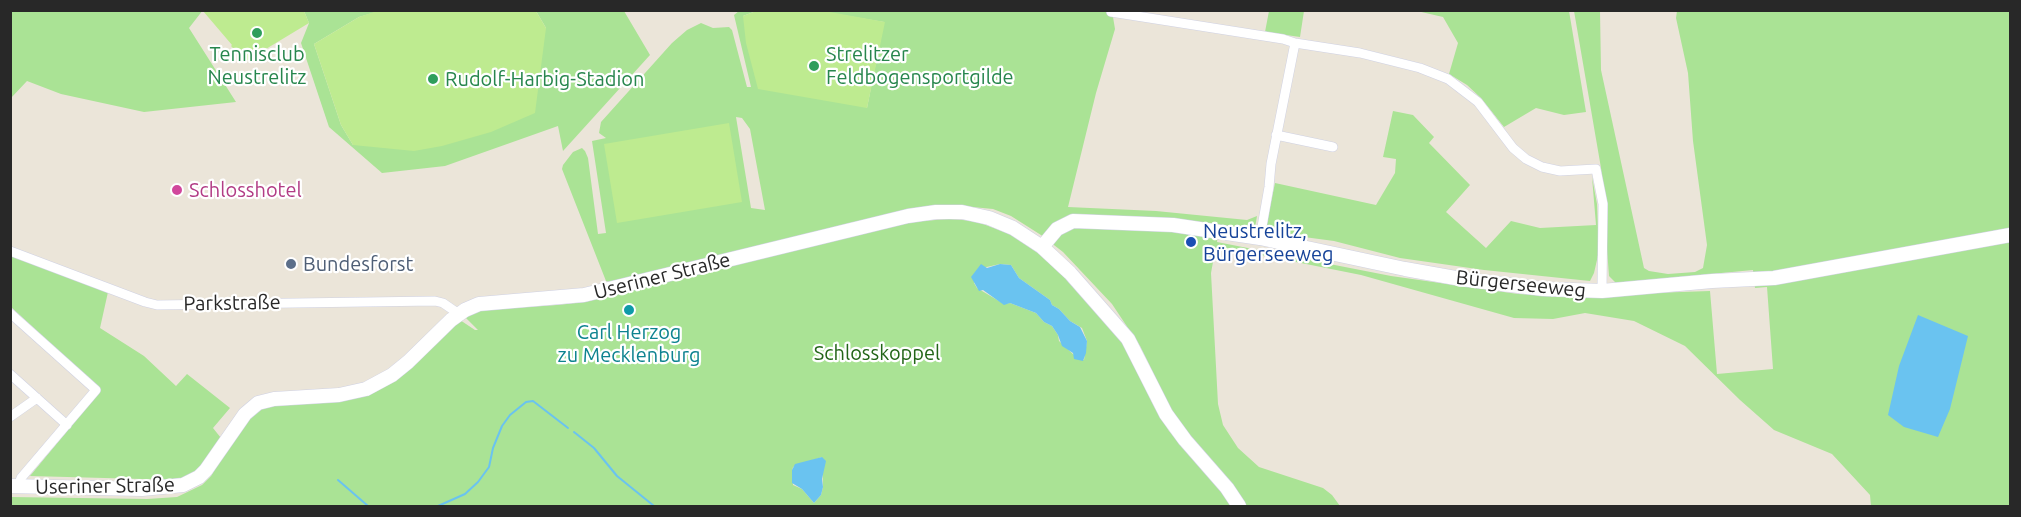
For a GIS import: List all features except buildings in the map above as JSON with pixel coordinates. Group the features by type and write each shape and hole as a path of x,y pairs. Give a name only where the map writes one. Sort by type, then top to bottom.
{"main road":[{"name":"Useriner Straße","path":"14,486 150,489 183,485 199,477 206,470 245,414 258,403 274,399 339,395 366,389 392,375 459,314 484,302 557,299 584,295 922,213 962,212 989,218 1013,228 1042,248 1070,273 1122,330 1134,349 1159,402 1175,427 1227,488 1239,507"},
{"name":"Bürgerseeweg","path":"1042,248 1064,224 1082,220 1188,226 1260,238 1385,266 1461,279 1543,289 1602,291 1774,278 2010,235"}],"street":[{"path":"1111,12 1360,53 1420,68 1456,84 1478,102 1513,148 1526,159 1542,167 1560,171 1596,169 1603,204 1602,291"},
{"path":"1260,238 1276,135 1295,43"},
{"path":"1276,135 1334,147"},
{"name":"Parkstraße","path":"10,251 157,305 435,300 459,314"},
{"path":"10,313 96,390 14,486"},
{"path":"10,374 67,425"},
{"path":"10,417 37,398"}],"green space":[{"path":"203,10 189,28 236,102 144,112 61,94 27,81 11,98 11,11"},
{"name":"Rudolf-Harbig-Stadion","path":"380,10 536,11 546,28 535,113 491,132 442,146 414,151 353,145 341,125 314,44 359,17"},
{"name":"Strelitzer Feldbogensportgilde","path":"819,10 885,22 867,108 758,89 746,43 743,16 756,11"},
{"name":"Tennisclub Neustrelitz","path":"203,11 304,11 309,23 246,61"},
{"path":"304,11 380,11 359,17 314,44 341,125 353,145 364,145 546,28 536,11 624,11 650,55 563,151 558,126 445,166 382,173 329,127 301,43 309,23"},
{"path":"739,11 756,11 743,16 867,108 884,22 819,11 1112,11 1115,29 1096,93 1068,207 1156,211 1247,220 1257,216 1253,240 1218,234 1217,242 1391,276 1518,294 1567,296 1710,291 1717,374 1773,369 1767,287 1755,288 1753,270 1616,283 1609,276 1601,168 1574,11 1600,11 1601,70 1644,268 1668,274 1695,272 1703,268 1707,245 1693,141 1688,73 1676,18 1677,11 2010,11 2010,506 1871,506 1870,495 1832,454 1774,430 1685,346 1634,321 1585,313 1553,319 1514,318 1361,275 1221,247 1215,251 1211,273 1218,404 1223,425 1238,448 1259,467 1323,488 1340,506 1247,506 1232,484 1190,436 1172,411 1140,346 1112,304 1063,252 1011,216 993,209 962,206 606,281 562,169 563,165 573,152 582,148 585,151 588,158 598,234 606,233 592,141 606,138 599,133 601,122 672,43 687,30 701,23 713,28 729,27 732,30 747,87 751,87 734,15","holes":["736,117 742,118 750,129 765,210 751,208"]},
{"path":"1269,11 1304,11 1300,37 1265,32"},
{"path":"1417,11 1569,11 1586,112 1564,115 1536,108 1504,127 1481,98 1467,85 1449,74 1458,43 1443,17"},
{"path":"1393,111 1413,115 1434,137 1429,143 1470,185 1446,212 1486,248 1511,221 1540,228 1596,225 1592,177 1597,204 1599,251 1590,281 1484,270 1400,258 1334,241 1274,233 1268,230 1266,225 1275,183 1376,205 1395,173 1396,159 1383,157"},
{"path":"729,123 742,202 617,223 604,144"},
{"name":"Schlosskoppel","path":"949,219 975,221 1010,234 1038,253 1065,278 1123,343 1169,431 1232,506 11,506 11,497 147,499 177,497 202,485 211,476 234,437 249,419 262,409 275,405 355,397 460,320 478,330 465,317 481,310 585,302 909,222","holes":["1000,264 1011,265 1019,278 1050,300 1052,305 1070,321 1082,328 1087,341 1084,360 1074,355 1059,341 1052,326 1044,322 1036,313 1010,303 1004,304 977,288 974,283 978,269","822,457 823,487 821,495 814,503 802,489 793,485 792,472 793,467"]},
{"path":"10,255 108,292 100,328 144,356 176,386 187,374 230,408 213,428 221,438 212,454 196,471 179,480 30,476 101,390 11,307"}],"water":[{"path":"981,264 987,268 1000,264 1011,265 1019,278 1050,300 1052,305 1080,327 1087,341 1083,361 1074,359 1073,353 1062,346 1052,326 1044,322 1036,313 1010,303 1004,305 983,290 979,291 971,277"},
{"path":"1918,315 1968,336 1950,409 1938,437 1904,427 1888,415 1899,366"},
{"path":"822,457 826,461 822,479 823,487 821,495 814,503 802,489 792,483 792,470 795,464"}],"waterway":[{"path":"438,506 465,494 478,482 489,467 493,448 502,426 510,415 526,402 533,401 568,428"},
{"path":"574,432 594,448 617,476 654,506"},
{"path":"338,480 368,506"}],"place":[{"name":"Tennisclub Neustrelitz","path":"257,33"},
{"name":"Strelitzer Feldbogensportgilde","path":"814,66"},
{"name":"Rudolf-Harbig-Stadion","path":"433,79"},
{"name":"Schlosshotel","path":"177,190"},
{"name":"Neustrelitz, Bürgerseeweg","path":"1191,242"},
{"name":"Bundesforst","path":"291,264"},
{"name":"Carl Herzog zu Mecklenburg","path":"629,310"}]}
